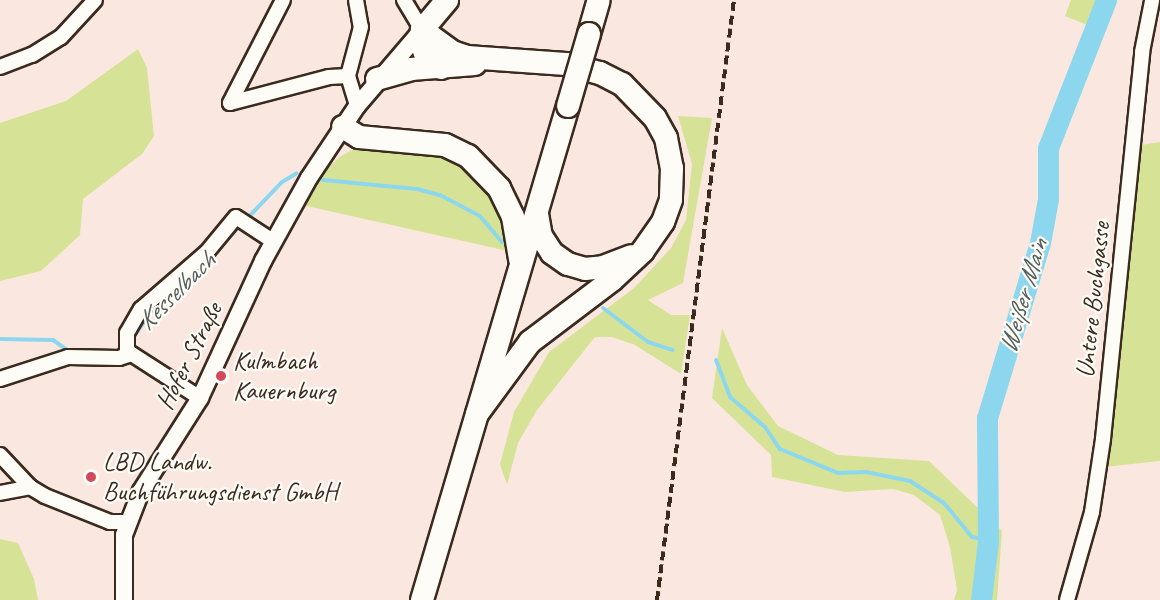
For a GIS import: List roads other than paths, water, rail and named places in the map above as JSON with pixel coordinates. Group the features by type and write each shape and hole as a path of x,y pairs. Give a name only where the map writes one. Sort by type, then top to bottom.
{"highway":[{"path":"441,68 427,58 421,49 422,30 447,0"},
{"path":"422,600 599,0"},
{"path":"422,30 452,52 500,60"},
{"path":"377,80 411,69 441,68 500,60 539,60 600,73 622,84 655,118 666,138 672,168 670,200 663,222 643,251 612,280 530,342 477,414"},
{"path":"343,127 359,137 445,145 468,156 485,170 504,198 513,217 520,263"},
{"path":"537,214 542,236 552,253 568,264 585,269 603,267 643,251"}],"street":[{"path":"0,67 32,54 61,37 95,0"},
{"path":"283,0 230,103 329,77 348,76"},
{"path":"356,0 361,27 348,76 357,106"},
{"path":"404,0 422,30"},
{"name":"Untere Buchgasse","path":"1067,600 1092,512 1103,439 1142,52 1152,1"},
{"name":"Hofer Straße","path":"124,600 121,560 128,522 141,490 200,398 274,242 343,127 377,80 422,30"},
{"path":"0,379 68,357 120,358 128,349 141,309 207,252 236,216 274,242"},
{"path":"128,349 200,398"},
{"path":"0,455 30,487 110,522 128,522"},
{"path":"0,493 30,487"}],"waterway":[{"name":"Weißer Main","path":"981,600 988,540 987,418 1040,243 1048,199 1048,148 1106,0"},
{"name":"Kesselbach","path":"216,251 282,182 297,173"},
{"name":"Kesselbach","path":"323,180 417,189 440,195 480,216 502,242"},
{"name":"Kesselbach","path":"132,339 154,307 202,264"},
{"name":"Kesselbach","path":"603,308 648,342 673,350"},
{"name":"Kesselbach","path":"0,339 53,340 70,352"},
{"name":"Kesselbach","path":"716,360 730,397 765,427 780,449 838,473 866,472 910,481 944,503 972,537 988,540"}],"railway":[{"path":"657,600 734,0"}],"place":[{"name":"Kulmbach Kauernburg","path":"221,376"},
{"name":"LBD Landw. Buchführungsdienst GmbH","path":"91,477"}]}
